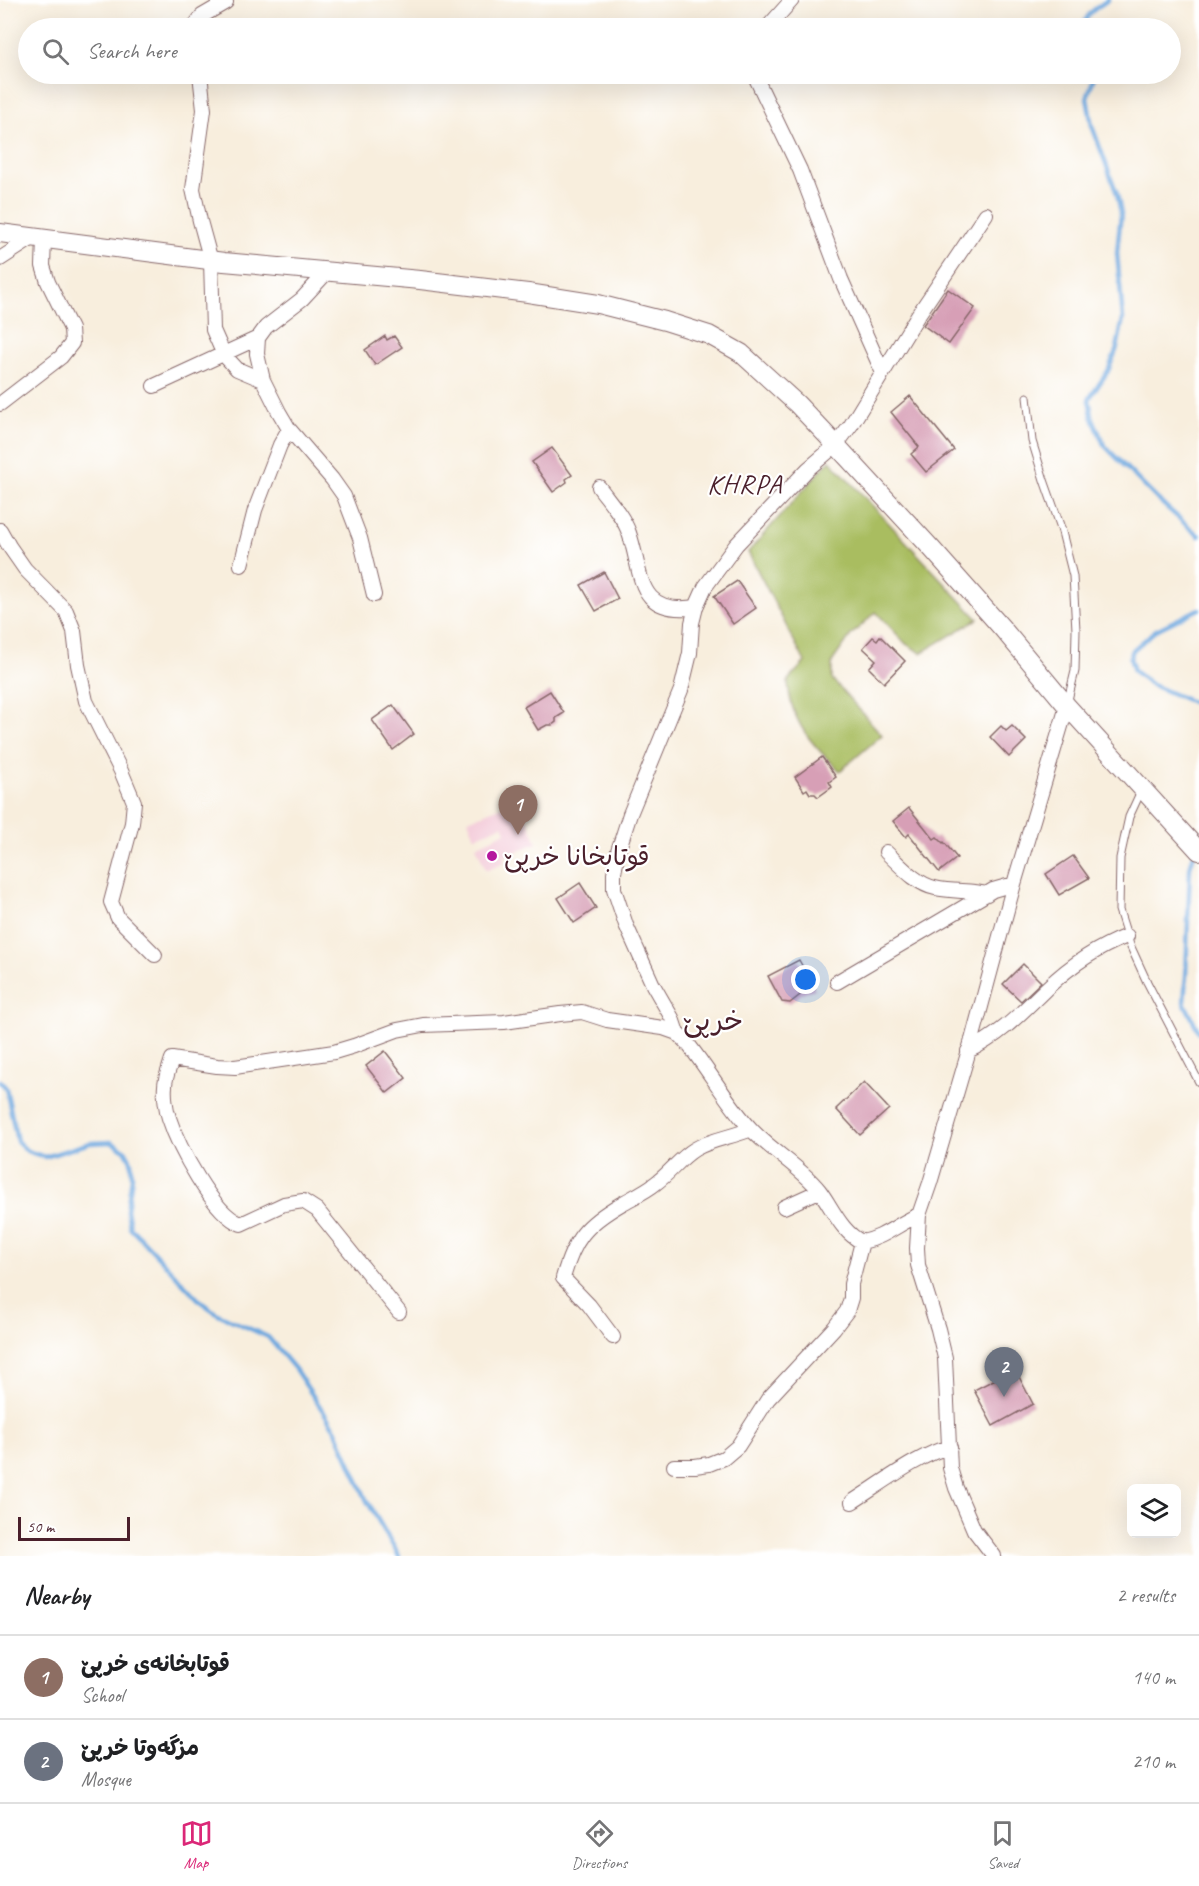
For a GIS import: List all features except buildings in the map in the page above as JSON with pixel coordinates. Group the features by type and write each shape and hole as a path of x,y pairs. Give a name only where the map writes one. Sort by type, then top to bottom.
{"street":[{"path":"776,18 792,0"},
{"path":"200,18 226,2"},
{"path":"201,84 204,110 193,189 211,261 213,330 224,355 237,369 263,380"},
{"path":"759,84 800,170 842,279 883,373"},
{"path":"676,1033 672,1018 653,985 626,925 614,889 614,873 618,851 630,814 681,690 690,653 692,623 696,606 705,586 736,545 808,469 836,445 851,425 918,315 986,214"},
{"path":"0,232 211,261 441,282 586,302 665,321 709,335 741,353 836,445 956,576 1066,706 1199,851"},
{"path":"0,259 39,238"},
{"path":"0,385 4,401 61,357 72,343 71,328 48,282 39,238"},
{"path":"154,386 258,338 276,318 302,299 328,271"},
{"path":"258,338 257,354 263,380 289,429 344,496 360,538 374,595"},
{"path":"241,565 259,500 280,445 289,429"},
{"path":"599,487 622,518 632,541 641,583 648,593 666,606 678,609 696,606"},
{"path":"0,530 26,568 66,611 74,631 78,665 86,701 134,802 132,823 111,902 118,918 155,955"},
{"path":"994,1556 974,1530 950,1468 945,1359 918,1265 919,1215 1066,706"},
{"path":"885,852 918,880 932,888 972,890 987,894"},
{"path":"837,982 993,890 1014,884"},
{"path":"968,1051 1005,1029 1064,973 1112,941 1127,936"},
{"path":"399,1312 317,1210 303,1201 284,1204 241,1224 224,1212 190,1166 168,1116 165,1085 172,1059 235,1067 334,1052 397,1030 423,1024 504,1022 582,1012 607,1020 663,1028 676,1033 700,1059 751,1129 777,1154 807,1177 855,1239 862,1242 885,1235 903,1221 919,1215"},
{"path":"613,1337 589,1305 563,1278 575,1244 586,1228 599,1217 649,1188 694,1149 751,1129"},
{"path":"784,1208 819,1191"},
{"path":"674,1466 710,1464 724,1458 738,1446 768,1400 847,1311 851,1298 851,1284 862,1242"},
{"path":"852,1502 920,1460 950,1447"}],"lane":[{"path":"1027,397 1032,441 1061,528 1073,576 1075,671 1066,706"},
{"path":"1142,788 1129,817 1120,858 1119,910 1127,936 1147,982 1199,1082"}],"shaded area":[{"path":"519,799 537,843 503,857 505,862 486,870 476,846 506,832 503,825 475,837 468,820"}],"green space":[{"path":"830,460 978,619 921,653 906,644 876,612 851,635 832,662 832,679 882,735 840,771 820,751 798,720 789,694 788,680 805,662 748,552"}],"waterway":[{"path":"1087,18 1108,0"},
{"path":"1092,84 1087,98 1092,126 1117,194 1121,213 1117,253 1123,319 1117,348 1108,371 1089,399 1092,416 1104,445 1156,498 1199,536"},
{"path":"1199,609 1156,630 1133,650 1130,658 1134,671 1152,685 1199,705"},
{"path":"1194,854 1190,867 1184,1002 1199,1032"},
{"path":"0,1081 6,1088 17,1141 27,1151 45,1157 90,1143 111,1142 125,1150 131,1161 132,1177 127,1210 130,1227 201,1302 218,1314 268,1337 295,1369 335,1429 367,1501 399,1556"}],"place":[{"name":"قوتابخانەی خرپێ","path":"518,835"},
{"name":"قوتابخانا خرپێ","path":"492,856"},
{"name":"مزگەوتا خرپێ","path":"1004,1397"}],"district":[{"name":"KHRPA","path":"745,484"},
{"name":"خرپێ","path":"713,1020"}]}
